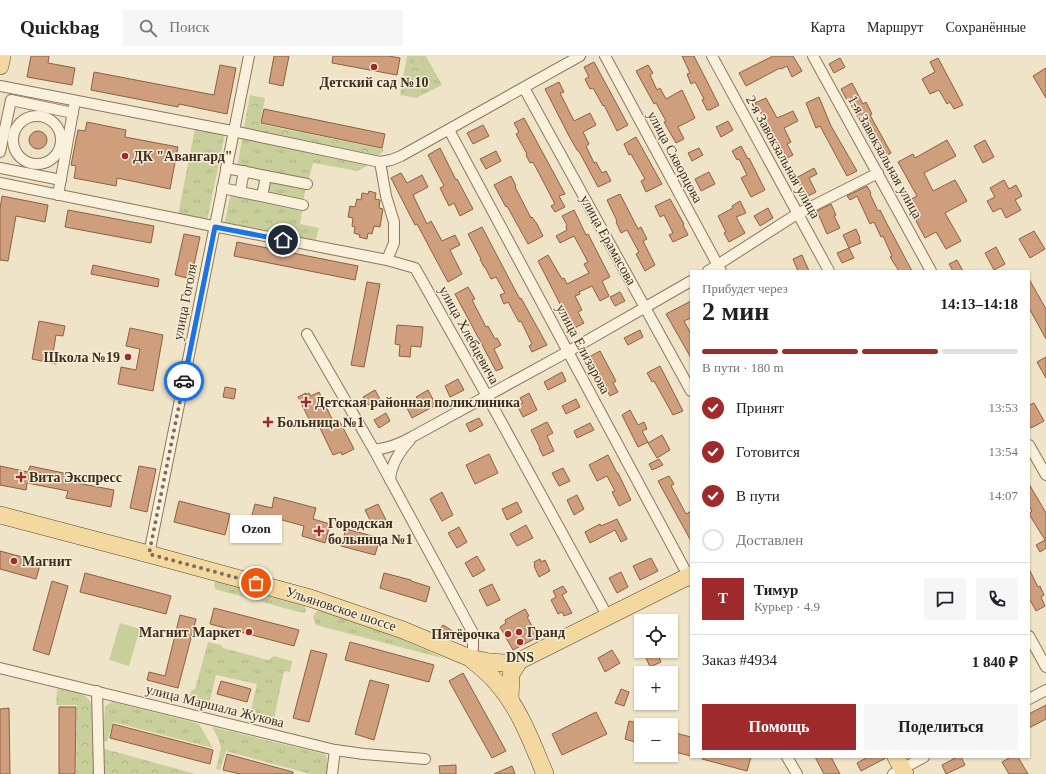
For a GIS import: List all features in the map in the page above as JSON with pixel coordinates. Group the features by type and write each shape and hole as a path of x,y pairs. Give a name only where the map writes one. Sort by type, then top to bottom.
{"main road":[{"path":"0,66 2,56"},
{"name":"Ульяновское шоссе","path":"0,515 310,598 403,630 470,658"},
{"path":"470,658 504,663 519,661 690,578"},
{"path":"470,658 498,683 510,699 524,723 546,774"},
{"path":"510,699 511,674 519,661"}],"street":[{"name":"улица Гоголя","path":"149,554 249,56"},
{"path":"0,86 380,162 392,160 401,156 580,56"},
{"name":"улица Скворцова","path":"605,56 720,268"},
{"name":"2-я Завокзальная улица","path":"712,56 828,270"},
{"name":"1-я Завокзальная улица","path":"813,56 930,270"},
{"path":"13,88 8,136 18,154 26,162 32,164 45,162 51,159 64,145"},
{"name":"улица Ерамасова","path":"524,88 690,389"},
{"path":"11,100 73,113"},
{"path":"58,195 64,145 75,101"},
{"path":"0,152 8,136 20,123 31,117 38,116 52,122 56,127 64,145"},
{"name":"улица Елизарова","path":"449,130 690,578"},
{"path":"380,162 386,196 394,222 394,242 388,260"},
{"path":"0,168 61,180"},
{"path":"226,168 307,184"},
{"path":"240,192 244,171"},
{"path":"720,268 797,214 878,173"},
{"path":"262,196 266,176"},
{"name":"улица Хлебцевича","path":"0,183 215,227 388,260 414,268 487,396 608,617"},
{"path":"222,188 303,205"},
{"path":"374,450 400,444 569,351 690,282"},
{"path":"306,334 374,450 473,633 473,648 470,658"},
{"path":"390,480 395,461 412,437"},
{"path":"1030,447 1046,475"},
{"path":"1030,638 1046,667"},
{"name":"улица Маршала Жукова","path":"0,668 335,750 425,759"},
{"path":"1030,698 1046,690"},
{"path":"97,691 98,774"},
{"path":"332,774 335,750"},
{"path":"788,758 797,774"},
{"path":"899,768 922,758"}],"green space":[{"path":"407,56 426,56 442,85 416,98 400,95"},
{"path":"415,56 421,56 430,74 411,86 409,85 409,82"},
{"path":"250,95 265,98 260,124 383,149 383,151 377,157 243,132"},
{"path":"195,128 225,134 207,221 178,215"},
{"path":"243,136 370,164 358,171 313,163 308,183 237,167"},
{"path":"268,177 306,185 303,203 264,195"},
{"path":"231,192 303,206 300,224 319,228 315,244 224,226"},
{"path":"216,581 305,606 306,611 304,613 299,612 215,589 214,584"},
{"path":"322,609 356,619 446,659 316,625 313,617 316,612"},
{"path":"120,623 140,629 129,666 109,660"},
{"path":"208,642 221,645 223,648 268,660 274,656 292,662 290,672 284,671 273,724 249,718 257,684 216,675 208,708 189,703 191,691 195,689"},
{"path":"57,689 81,693 92,705 94,712 95,774 76,774 77,705 56,705"},
{"path":"112,702 199,724 213,748 113,722 107,742 103,741 105,706"},
{"path":"212,727 324,754 327,757 327,774 310,774 226,751 220,770 216,769 221,747"},
{"path":"101,748 196,774 101,774"}],"building":[{"path":"31,56 49,56 48,63 75,68 72,85 27,77"},
{"path":"274,56 289,56 283,86 269,83"},
{"path":"333,56 389,56 400,58 397,75 332,63"},
{"path":"682,56 694,56 719,105 707,110 702,100 704,99 695,82 691,84 687,74 690,73"},
{"path":"773,56 793,56 802,71 792,77 787,66 781,69 780,68 746,86 739,73"},
{"path":"840,58 845,67 834,73 829,64"},
{"path":"938,58 963,105 954,109 950,102 947,104 939,90 930,94 922,79 935,72 930,62"},
{"path":"594,62 628,125 617,131 604,105 603,106 593,88 590,89 585,79 589,77 584,67"},
{"path":"220,65 236,68 227,114 179,104 178,107 91,90 94,72 214,95"},
{"path":"648,65 653,73 650,75 657,90 660,88 666,99 682,90 695,118 678,127 684,139 676,143 664,122 666,121 656,103 654,104 636,71"},
{"path":"1046,68 1046,98 1033,76"},
{"path":"559,82 564,92 560,93 574,121 590,113 596,125 583,132 589,144 586,146 594,163 596,162 602,173 606,171 611,181 598,187 569,136 545,89"},
{"path":"852,83 863,104 866,102 872,114 870,115 891,153 880,159 848,99 847,100 841,89"},
{"path":"819,97 831,126 857,171 847,176 820,126 816,128 806,103"},
{"path":"766,98 777,118 793,111 798,121 784,128 791,142 787,144 793,155 787,158 755,103"},
{"path":"264,109 385,134 382,148 261,123"},
{"path":"524,118 565,194 559,196 565,207 555,212 551,206 555,204 533,162 530,163 526,155 527,154 516,134 519,132 514,123"},
{"path":"728,121 733,130 721,137 716,127"},
{"name":"ДК \"Авангард\"","path":"87,122 126,130 125,137 178,147 170,189 117,178 116,186 74,178 76,166 71,165 78,130 85,131"},
{"path":"483,125 489,136 473,144 467,133"},
{"path":"38,131 44,134 47,140 44,146 38,149 32,146 29,140 32,134"},
{"path":"636,137 662,184 646,192 641,181 645,179 631,154 629,155 624,144"},
{"path":"947,140 956,156 924,173 933,191 955,180 967,201 945,213 961,241 946,249 936,232 925,238 906,202 917,196 898,162 913,154 915,158"},
{"path":"985,140 994,157 983,163 974,146"},
{"path":"741,146 748,159 749,158 765,190 751,197 741,178 747,175 739,159 737,160 732,151"},
{"path":"440,148 473,209 460,216 454,203 449,206 440,188 444,186 428,155"},
{"path":"699,148 703,155 692,161 688,153"},
{"path":"496,151 501,161 486,169 480,159"},
{"path":"814,168 817,174 809,178 816,192 806,197 796,178"},
{"path":"709,172 715,184 701,191 695,179"},
{"path":"401,173 407,183 422,175 428,187 413,195 427,224 431,221 442,241 455,235 460,245 450,250 462,274 448,282 417,224 415,225 391,178"},
{"path":"511,176 531,218 532,217 537,224 543,236 528,244 494,185"},
{"path":"1004,180 1009,189 1016,185 1022,196 1015,200 1021,210 1006,218 1001,208 993,212 987,201 995,197 990,188"},
{"path":"867,186 878,211 880,210 911,270 898,270 890,257 892,256 883,236 881,237 874,222 870,224 857,196 850,200 847,196"},
{"path":"369,191 376,193 375,199 380,200 379,208 383,209 380,227 374,226 372,234 368,233 367,239 359,237 360,235 354,233 355,227 352,226 353,218 348,217 350,206 355,207 357,199 361,200 362,193 368,194"},
{"path":"620,194 638,229 641,227 647,239 643,241 655,265 645,271 636,254 639,252 627,230 621,233 607,200"},
{"path":"2,196 48,205 45,222 16,216 8,261 0,260 0,209"},
{"path":"670,199 684,224 683,225 688,235 673,242 669,235 673,233 664,215 660,217 655,206"},
{"path":"740,201 746,213 736,217 745,233 729,242 718,216 733,208 732,206"},
{"path":"831,204 836,215 834,216 840,228 827,234 817,211"},
{"path":"768,208 773,218 760,226 754,216"},
{"path":"68,210 154,226 151,243 65,227"},
{"path":"574,210 586,235 588,234 610,277 602,281 609,296 600,301 592,286 579,292 580,294 575,296 582,310 578,312 584,323 573,329 538,261 548,255 562,279 564,278 567,284 589,273 584,264 588,262 574,236 560,243 556,236 567,230 567,225 562,216"},
{"path":"482,227 520,299 521,298 547,345 532,352 529,346 532,344 521,321 519,322 508,302 504,304 500,295 505,293 496,277 491,279 468,234"},
{"path":"856,229 861,243 849,248 843,235"},
{"path":"1034,231 1045,249 1030,258 1019,239"},
{"path":"184,234 200,237 191,279 175,275"},
{"path":"237,242 358,266 355,280 234,256"},
{"path":"996,247 1005,264 994,270 985,253"},
{"path":"849,248 854,258 842,263 837,253"},
{"path":"802,255 809,270 798,270 793,259"},
{"path":"957,260 962,270 952,270 949,264"},
{"path":"93,265 159,279 158,287 91,274"},
{"path":"1030,281 1046,309 1046,339 1030,310"},
{"path":"367,282 380,284 364,367 351,365"},
{"path":"468,287 475,299 472,300 486,327 488,326 495,339 497,338 501,345 494,349 503,368 496,371 455,294"},
{"path":"620,292 625,301 615,306 610,297"},
{"path":"690,302 690,318 684,321 690,332 690,356 666,314"},
{"path":"39,321 65,326 63,336 56,335 53,353 58,354 56,364 32,359"},
{"path":"397,325 423,327 421,347 411,346 410,357 399,356 400,345 395,344"},
{"path":"130,328 163,335 153,391 118,384 121,367 136,370 140,349 126,346"},
{"path":"640,330 643,337 628,345 624,338"},
{"path":"600,351 616,381 613,383 618,392 610,396 589,357"},
{"path":"1046,357 1046,378 1037,362"},
{"path":"660,366 683,411 673,415 654,381 652,382 647,373"},
{"path":"562,372 566,381 548,390 544,382"},
{"path":"458,379 464,390 450,397 445,386"},
{"path":"225,387 236,389 234,399 223,397"},
{"path":"375,390 380,399 368,405 363,397"},
{"path":"428,390 436,405 412,418 406,406 418,399 416,397"},
{"path":"319,392 334,423 339,420 354,449 342,455 341,452 333,455 319,426 314,429 298,397 306,393 306,395 309,393 311,396"},
{"path":"529,393 537,410 523,417 517,405 523,403 520,398"},
{"path":"576,399 580,407 566,414 562,406"},
{"path":"1034,403 1044,421 1031,428 1030,426 1030,405"},
{"path":"630,410 638,425 644,422 647,429 642,431 648,442 638,447 622,415"},
{"path":"386,413 390,421 379,428 374,420"},
{"path":"479,418 483,425 470,432 466,424"},
{"path":"547,422 553,433 547,436 554,451 543,456 531,430"},
{"path":"590,423 594,430 577,438 574,431"},
{"path":"662,435 670,450 657,458 648,443"},
{"path":"489,454 498,473 475,484 466,465"},
{"path":"608,455 631,500 619,506 612,492 615,491 607,476 597,481 589,465"},
{"path":"659,459 663,465 652,470 649,464"},
{"path":"0,466 28,472 30,466 73,475 72,482 114,490 111,507 66,498 68,491 27,483 26,490 0,485"},
{"path":"139,466 156,469 147,512 130,508"},
{"path":"563,468 570,481 559,486 552,473"},
{"path":"669,476 674,484 671,486 686,514 690,512 690,539 658,481"},
{"path":"1030,486 1046,513 1046,548 1040,552 1036,545 1045,540 1030,516 1032,511 1030,508"},
{"path":"442,492 453,515 442,521 430,499"},
{"path":"577,495 584,509 574,515 567,500"},
{"path":"274,497 316,508 313,519 330,524 325,543 302,536 304,526 275,518 272,528 250,522 255,504 272,508"},
{"path":"179,501 230,514 225,535 174,522"},
{"path":"517,502 522,512 507,520 502,509"},
{"path":"378,504 389,526 383,529 377,519 371,522 365,510"},
{"path":"617,519 627,539 621,542 615,530 590,543 585,532 600,524 601,526"},
{"path":"526,525 533,538 517,546 510,534"},
{"path":"459,527 467,542 457,548 448,533"},
{"path":"346,529 380,538 375,555 341,546"},
{"path":"0,551 41,562 36,579 0,569"},
{"path":"477,556 485,570 473,577 465,563"},
{"path":"651,558 658,571 640,580 633,566"},
{"path":"540,559 541,562 545,560 550,571 539,577 534,566 534,562"},
{"path":"1030,571 1044,595 1041,597 1045,606 1036,611 1030,600"},
{"path":"621,572 628,587 617,593 609,578"},
{"path":"85,573 171,596 166,614 80,592"},
{"path":"384,573 430,587 426,602 380,588"},
{"path":"52,581 68,586 49,655 33,650"},
{"path":"492,584 500,600 487,606 479,590"},
{"path":"563,586 567,592 562,595 572,613 564,616 562,612 558,614 551,600 556,597 553,591"},
{"path":"214,608 299,630 294,646 210,624"},
{"name":"Гранд","path":"525,609 529,616 527,617 538,637 513,650 500,627 506,623 505,620"},
{"path":"180,615 196,619 178,688 147,680 149,672 165,676"},
{"path":"443,625 456,633 452,639 437,633"},
{"path":"350,642 434,665 429,682 345,660"},
{"path":"311,650 327,654 309,722 293,718"},
{"path":"612,650 620,663 605,672 598,658"},
{"path":"646,658 659,658 661,662 650,666"},
{"path":"463,673 506,751 492,758 449,681"},
{"path":"370,680 389,685 374,740 355,734"},
{"path":"221,681 251,689 247,702 217,694"},
{"path":"621,689 629,692 624,706 615,703"},
{"path":"1046,705 1046,719 1030,727 1030,713"},
{"path":"59,707 76,707 75,774 59,774"},
{"path":"9,708 10,774 0,774 0,709"},
{"path":"596,712 607,734 562,755 552,734"},
{"path":"629,721 634,722 634,742 625,739"},
{"path":"113,724 213,750 210,764 110,738"},
{"path":"678,734 690,737 690,756 678,753"},
{"path":"227,754 293,772 293,774 240,774 223,770"},
{"path":"702,758 751,758 747,771"},
{"path":"816,758 832,758 840,774 824,774"},
{"path":"866,758 886,758 861,771 857,763"},
{"path":"955,758 962,758 965,765 946,774 942,765"},
{"path":"1009,758 1019,758 1028,774 1009,774 1002,762"},
{"path":"456,765 456,774 440,774 439,766"},
{"path":"512,766 515,774 494,774"}],"way so far":[{"path":"184,381 149,554 256,583"}],"place":[{"name":"Детский сад №10","path":"374,67"},
{"name":"ДК \"Авангард\"","path":"125,156"},
{"name":"Школа №19","path":"128,357"},
{"name":"Детская районная поликлиника","path":"306,402"},
{"name":"Больница №1","path":"268,422"},
{"name":"Вита Экспресс","path":"21,477"},
{"name":"Городская больница №1","path":"319,531"},
{"name":"Магнит","path":"14,561"},
{"name":"Ozon","path":"256,583"},
{"name":"Магнит Маркет","path":"249,632"},
{"name":"Гранд","path":"519,632"},
{"name":"Пятёрочка","path":"508,634"},
{"name":"DNS","path":"520,642"}],"route":[{"path":"184,381 215,227 283,240"}]}
